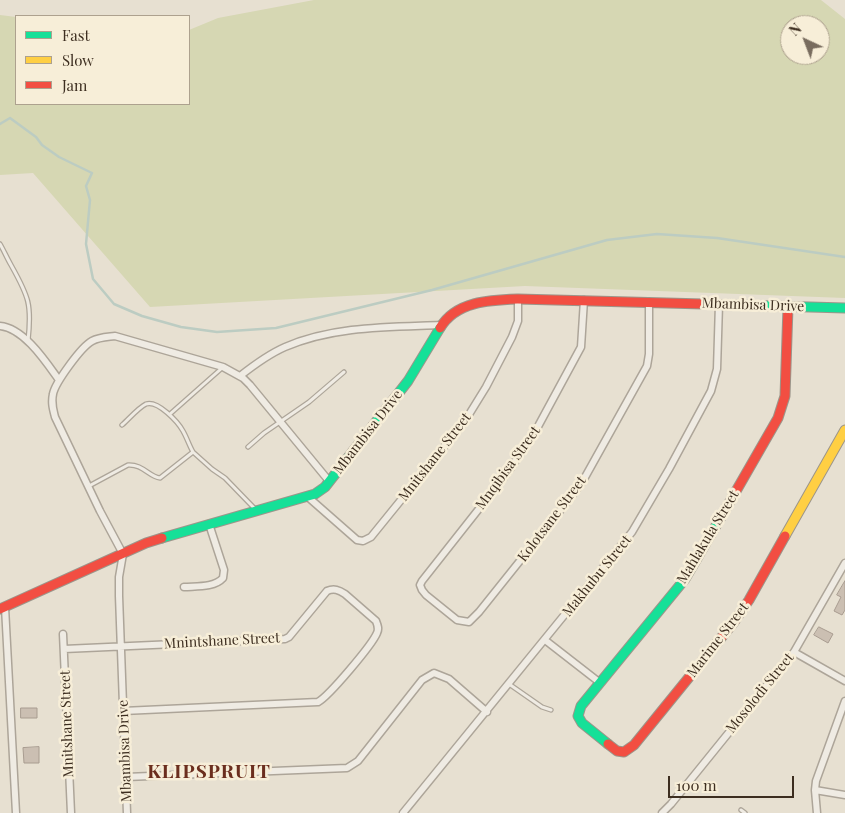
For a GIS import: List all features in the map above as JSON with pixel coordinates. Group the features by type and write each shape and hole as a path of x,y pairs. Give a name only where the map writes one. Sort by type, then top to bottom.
{"street":[{"name":"Mbambisa Drive","path":"127,813 119,583 123,554 146,542 308,497 320,491 408,381 440,325 450,314 464,307 518,298 845,308"},
{"name":"Mnitshane Street","path":"308,497 357,540 363,541 371,537 454,435 486,387 516,329 518,298"},
{"name":"Mnqibisa Street","path":"426,596 420,585 425,575 519,458 578,356 583,340 584,300"},
{"name":"Kolotsane Street","path":"426,596 457,620 465,622 472,620 562,510 584,479 647,366 650,302"},
{"name":"Makhubu Street","path":"404,813 636,527 706,402 714,384 717,369 719,304"},
{"name":"Mahlakula Street","path":"599,682 685,579 778,418 785,396 788,307"},
{"path":"240,376 263,359 285,347 313,338 374,326 440,325"},
{"path":"0,326 10,328 37,350 59,380"},
{"path":"16,813 2,608 123,554 60,428 52,407 53,392 59,380 88,344 97,339 115,336 222,367 240,376 281,421 329,481"},
{"name":"Marime Street","path":"599,682 578,712 580,720 617,751 624,752 647,730 746,605 845,430"},
{"path":"184,587 212,585 223,578 224,570 209,524"},
{"name":"Mosolodi Street","path":"662,813 794,652 845,563"},
{"name":"Mnintshane Street","path":"64,649 285,639 290,637 331,589 345,594 376,622 378,631 371,642 329,694 318,702 123,711"},
{"name":"Mnitshane Street","path":"62,634 71,813"},
{"path":"546,640 599,682"},
{"path":"794,652 845,681"},
{"path":"126,776 347,768 358,761 422,680 434,673 449,679 487,712"},
{"path":"817,813 815,790 820,770 845,701"},
{"path":"815,790 845,795"}],"lane":[{"path":"0,244 23,285 28,301 30,324 28,342"},
{"path":"170,414 222,367"},
{"path":"248,447 309,402 344,372"},
{"path":"122,425 142,406 148,403 170,414 182,429 193,452 212,470 225,478 257,510"},
{"path":"89,487 128,465 143,469 156,478 160,478 193,452"},
{"path":"509,684 542,707 551,710"}],"green space":[{"path":"314,0 821,0 845,19 845,298 525,286 150,307 33,173 0,175 0,15 15,17 15,105 190,105 190,30 218,18"}],"building":[{"path":"845,581 845,610 842,615 834,611 841,597 837,595"},
{"path":"819,627 833,634 828,643 814,635"},
{"path":"21,708 37,708 37,718 21,718"},
{"path":"39,747 39,763 24,763 23,748"}],"waterway":[{"path":"0,124 10,118 59,157 92,173 86,186 90,200 86,244 93,279 114,304 142,316 181,327 217,332 276,328 432,290 607,240 657,234 717,238 845,257"}],"traffic: fast":[{"path":"704,304 845,308"},
{"path":"162,538 315,494 325,487 408,381 440,328"},
{"path":"608,744 582,723 578,716 581,706 685,579 728,505"}],"traffic: slow":[{"path":"785,536 845,430"}],"traffic: jam":[{"path":"440,328 455,312 464,307 485,301 518,299 704,304"},
{"path":"728,505 778,418 785,396 788,307"},
{"path":"608,744 617,751 624,752 634,745 734,622 749,600 785,536"},
{"path":"0,609 146,543 162,538"}],"district":[{"name":"KLIPSPRUIT","path":"209,772"}]}
